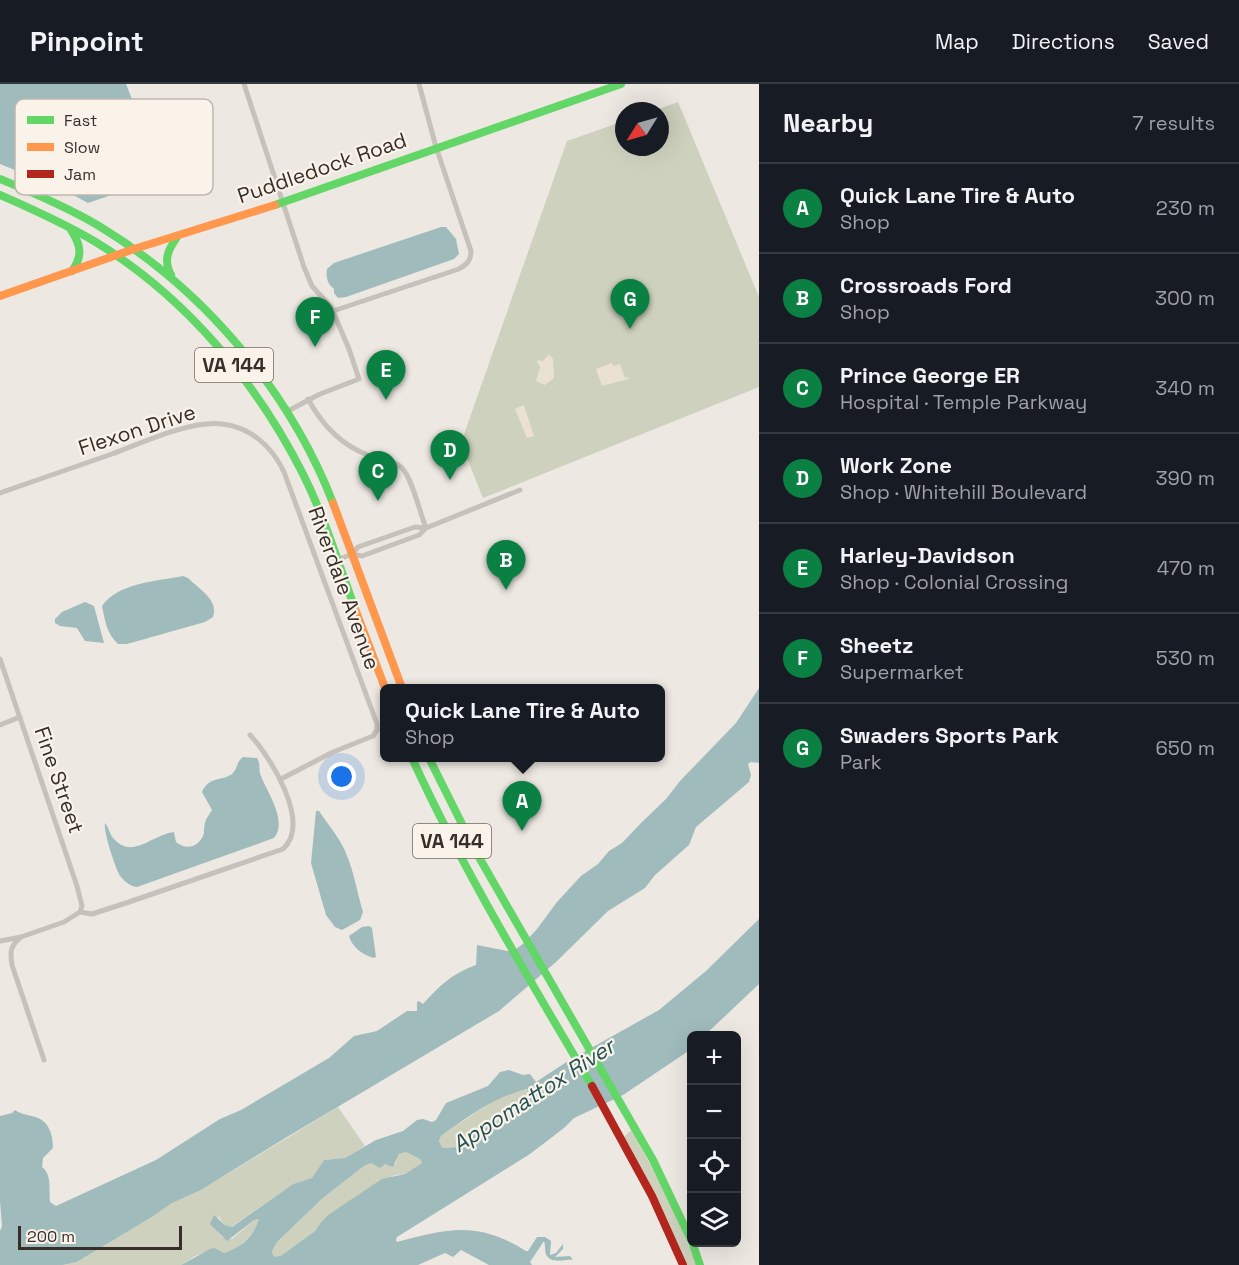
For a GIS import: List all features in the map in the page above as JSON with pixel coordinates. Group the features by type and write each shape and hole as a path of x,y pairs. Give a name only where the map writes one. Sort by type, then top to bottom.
{"main road":[{"name":"Puddledock Road","path":"0,296 134,249 283,202 621,84"},
{"name":"VA 144","path":"0,178 15,185"},
{"name":"VA 144","path":"0,195 36,210 117,256 154,285 197,324 250,385 280,431 303,475 384,684"},
{"name":"VA 144","path":"39,195 79,214 134,249 173,280 228,333 266,380 318,469 400,684"},
{"path":"70,228 82,250 80,261 72,271"},
{"path":"173,280 167,269 165,257 177,237"},
{"name":"VA 144","path":"414,762 447,832 650,1190 683,1265"},
{"name":"VA 144","path":"431,762 464,831 635,1129 667,1187 687,1231"},
{"name":"VA 144","path":"694,1247 700,1265"}],"street":[{"path":"244,84 304,267 312,286 333,311 359,379 309,399 286,412"},
{"path":"333,311 459,269 471,258 471,251 436,147 419,84"},
{"path":"309,399 317,414 342,439 357,450 402,468 426,528"},
{"name":"Flexon Drive","path":"0,493 202,424 220,423 240,428 256,437 276,458"},
{"name":"Riverdale Avenue","path":"276,458 297,508 377,728 374,735 367,739 333,752 281,779"},
{"path":"337,560 352,555 362,556 419,535 426,528 520,490"},
{"path":"352,555 358,547 415,527 426,528"},
{"name":"Fine Street","path":"0,659 77,886 82,906 81,912"},
{"path":"0,725 20,717"},
{"path":"0,941 21,938 64,922 81,912 92,914 283,849 290,840 293,830 287,795 281,779 265,753 250,735"},
{"path":"21,938 12,946 10,956 44,1060"}],"green space":[{"path":"678,102 759,297 759,387 483,498 461,443 567,141 615,124 615,156 669,156 669,105"},
{"path":"524,1089 529,1091 529,1095 512,1114 478,1132 457,1147 442,1147 439,1141 441,1136 497,1098"},
{"path":"338,1107 365,1146 345,1158 324,1160 312,1178 293,1184 231,1227 225,1225 218,1216 215,1228 222,1237 232,1239 254,1220 259,1219 250,1236 237,1247 224,1253 215,1248 181,1265 64,1265 77,1262 172,1203 201,1190"},
{"path":"631,1130 666,1196 696,1265 686,1265 624,1137"},
{"path":"406,1152 420,1159 422,1163 405,1174 395,1175 328,1215 315,1231 282,1255 276,1257 273,1255 272,1251 277,1242 324,1197 364,1166 371,1163 395,1165 399,1154"}],"shaded area":[{"path":"549,354 553,359 554,378 545,385 536,381 540,367 537,362 538,360 543,361"},
{"path":"612,363 613,366 620,364 625,378 629,379 602,386 596,369"},
{"path":"524,405 534,436 527,438 515,409"}],"water":[{"path":"0,84 126,84 132,99 15,99 15,170 0,164"},
{"path":"73,195 111,195 88,203"},
{"path":"446,227 456,239 459,254 454,259 346,297 338,298 328,283 327,269 334,263"},
{"path":"183,576 211,600 213,617 205,622 127,644 118,644 114,640 105,622 102,606 109,598 139,584"},
{"path":"85,602 94,606 104,643 85,641 77,628 60,626 55,623 55,619 62,612"},
{"path":"759,688 759,763 748,764 751,775 749,782 696,827 689,845 655,875 645,888 608,911 556,962 499,1011 201,1190 172,1203 77,1262 63,1265 0,1265 2,1226 0,1116 15,1110 42,1120 48,1127 53,1148 43,1158 42,1167 49,1178 50,1202 56,1206 156,1160 220,1119 241,1110 329,1058 354,1036 377,1031 407,1011 417,1011 417,1002 423,1004 447,981 476,965 477,945 512,952 524,943 581,876 598,864 609,851 622,843 666,799 680,781 736,723"},
{"path":"243,757 258,760 260,774 278,815 278,831 274,838 137,887 124,881 113,859 105,823 111,836 121,845 128,847 136,847 174,832 176,842 188,847 192,846 202,838 206,821 212,810 202,792 212,781 232,774"},
{"path":"316,811 319,811 345,851 363,912 360,920 342,930 335,927 326,915 311,863"},
{"name":"Appomattox River","path":"759,919 759,984 709,1031 687,1031 687,1052 623,1095 574,1118 530,1154 397,1237 396,1240 397,1242 448,1231 478,1231 509,1241 528,1251 537,1237 545,1237 551,1241 550,1255 556,1253 563,1244 563,1249 555,1257 570,1256 573,1260 555,1261 549,1258 544,1241 530,1262 532,1265 489,1265 461,1250 453,1257 445,1253 418,1265 181,1265 210,1249 215,1248 224,1253 236,1247 246,1241 259,1219 254,1220 227,1241 210,1224 214,1215 225,1225 232,1227 293,1184 312,1178 324,1160 345,1158 376,1140 403,1131 417,1120 432,1122 436,1120 446,1103 488,1086 500,1072 509,1070 523,1075 530,1074 536,1082 568,1061 659,1010 706,971","holes":["527,1089 529,1095 512,1114 478,1132 457,1147 442,1147 439,1141 441,1136 492,1102","406,1152 420,1159 422,1163 405,1174 382,1179 328,1215 315,1231 282,1255 276,1257 273,1255 272,1251 277,1242 324,1197 364,1166 371,1163 380,1168 385,1164 393,1167 399,1154"]},
{"path":"362,927 372,928 376,957 373,958 358,950 352,944 349,936"}],"traffic: fast":[{"path":"275,205 621,84"},
{"path":"0,179 15,185"},
{"path":"0,195 71,228 127,263 188,314 215,343 263,406 303,474 324,523 354,606"},
{"path":"38,195 99,226 137,251 207,312 267,382 315,461 333,503"},
{"path":"71,230 79,250 78,260 72,271"},
{"path":"171,275 167,260 171,246 177,237"},
{"path":"414,762 475,883 592,1086"},
{"path":"431,762 476,852 653,1160 687,1231"},
{"path":"694,1247 700,1265"}],"traffic: slow":[{"path":"0,296 134,249 275,205"},
{"path":"333,503 401,684"},
{"path":"354,606 383,684"}],"traffic: jam":[{"path":"592,1086 652,1196 683,1265"}],"place":[{"name":"Swaders Sports Park","path":"630,329"},
{"name":"Sheetz","path":"315,347"},
{"name":"Harley-Davidson","path":"386,400"},
{"name":"Work Zone","path":"450,480"},
{"name":"Prince George ER","path":"378,501"},
{"name":"Crossroads Ford","path":"506,590"},
{"name":"Quick Lane Tire & Auto","path":"522,831"}]}
